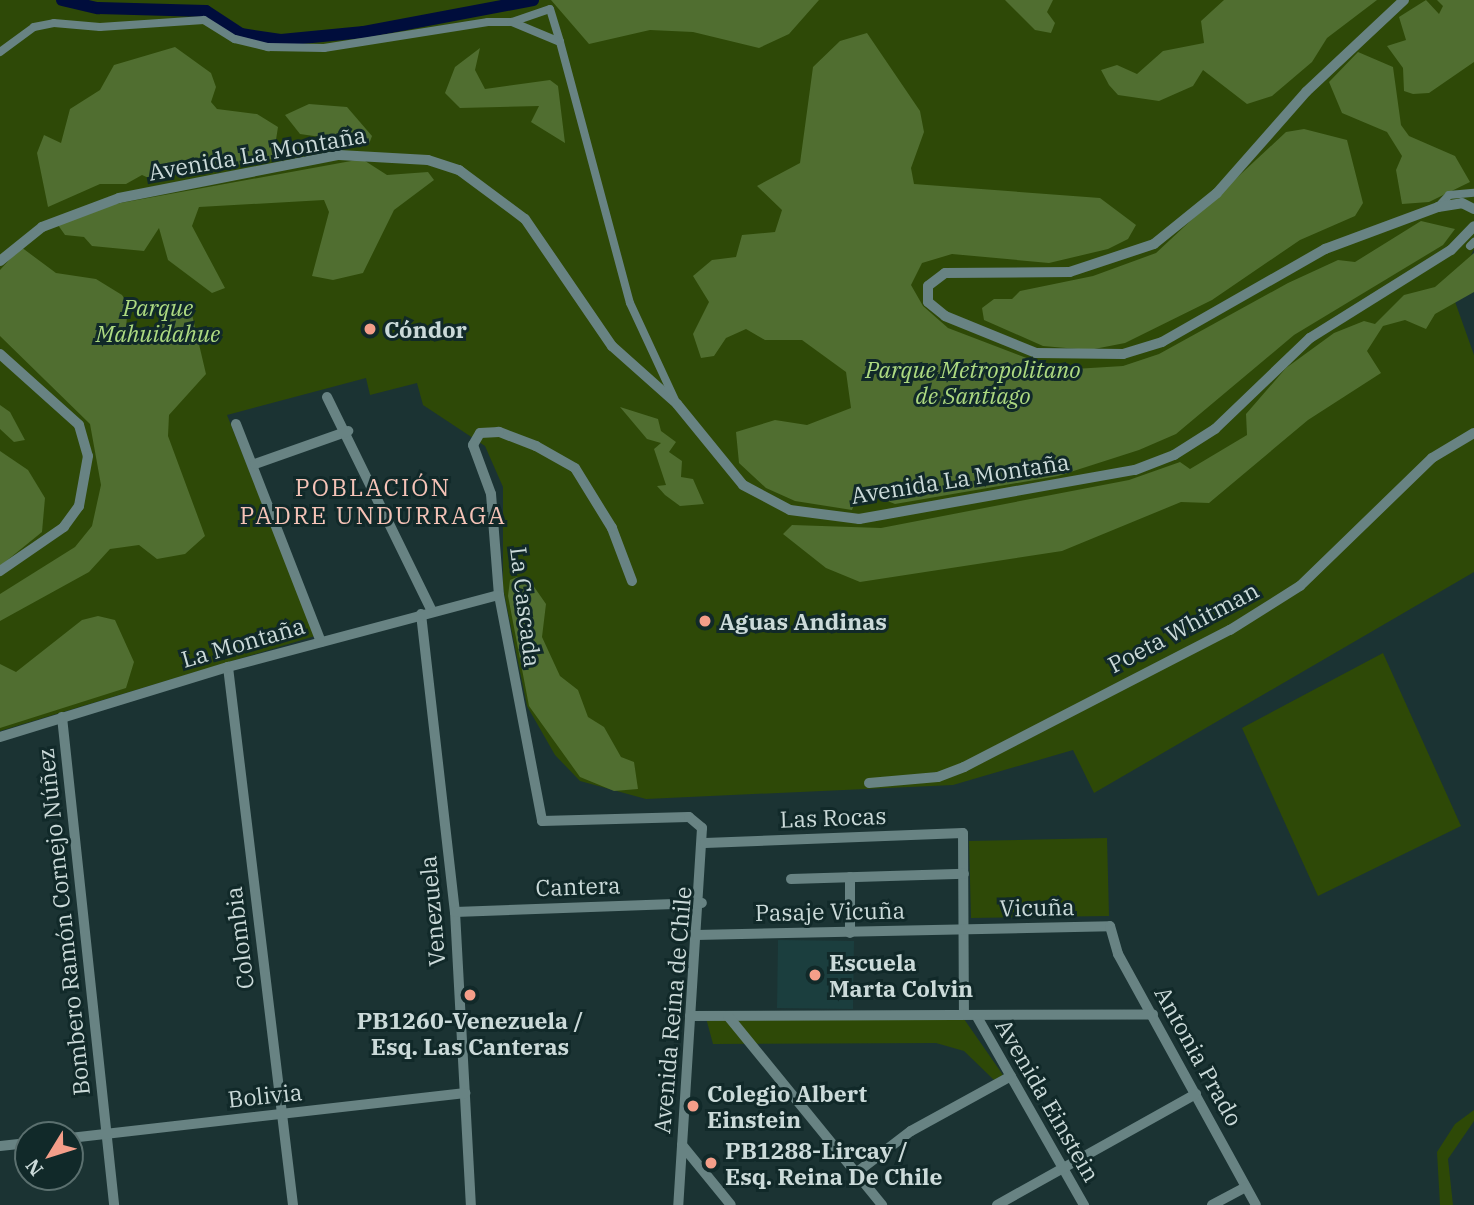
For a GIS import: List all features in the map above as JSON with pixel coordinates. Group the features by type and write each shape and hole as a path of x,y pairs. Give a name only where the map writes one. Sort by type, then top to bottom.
{"street":[{"path":"1404,0 1306,92 1217,193 1154,244 1070,272 945,272 926,293 945,316 1036,353 1123,354 1162,342 1325,249 1438,206 1462,203 1474,209"},
{"path":"0,52 34,27 204,20 235,39 268,47 324,48 512,22 550,9 630,303 677,404"},
{"path":"512,22 560,42"},
{"name":"Avenida La Montaña","path":"0,261 42,227 119,198 340,155 428,160 459,170 525,219 597,328 677,404 743,485 771,503 824,517 900,513 1135,470 1196,442 1310,338 1451,250 1474,226"},
{"path":"1438,206 1449,195 1474,193"},
{"path":"0,354 79,425 88,456 79,506 64,527 0,572"},
{"name":"Venezuela","path":"327,397 348,431 427,612 455,912 471,1205"},
{"path":"236,424 255,464 321,642"},
{"path":"255,464 348,431"},
{"name":"La Cascada","path":"632,581 612,528 575,468 524,441 480,433 473,445 491,494 499,595 542,821 698,820"},
{"name":"Poeta Whitman","path":"869,783 938,777 964,767 1230,630 1300,586 1432,458 1474,433"},
{"name":"La Montaña","path":"0,737 228,667 499,595"},
{"name":"Colombia","path":"228,667 293,1205"},
{"name":"Bombero Ramón Cornejo Núñez","path":"62,717 114,1205"},
{"name":"Avenida Reina de Chile","path":"678,1205 696,935 702,902 705,843 698,820"},
{"name":"Las Rocas","path":"705,843 963,833 964,874"},
{"path":"791,879 964,874 964,1013"},
{"path":"850,877 850,933"},
{"name":"Cantera","path":"455,912 702,902"},
{"name":"Vicuña","path":"965,929 1110,926"},
{"name":"Antonia Prado","path":"1110,926 1153,1014 1256,1205"},
{"name":"Pasaje Vicuña","path":"696,935 965,929"},
{"name":"Avenida Einstein","path":"690,1016 1153,1014"},
{"name":"Avenida Einstein","path":"976,1015 1084,1205"},
{"path":"728,1016 882,1205"},
{"path":"856,1173 911,1131 1011,1076"},
{"name":"Bolivia","path":"84,1136 465,1093"},
{"path":"997,1205 1196,1094"},
{"path":"682,1145 731,1205"},
{"path":"1212,1205 1246,1187"}],"shaded area":[{"name":"Escuela Marta Colvin","path":"778,940 854,941 853,1009 777,1008"}],"green space":[{"name":"Parque Metropolitano de Santiago","path":"0,0 1474,0 1474,249 1453,296 1474,355 1474,572 1094,793 1073,750 953,785 646,799 580,781 555,755 527,706 503,588 503,487 485,446 423,405 417,383 370,395 366,378 227,415 315,636 0,731"},
{"path":"551,0 819,0 789,34 759,48 693,32 650,30 589,44"},
{"path":"1005,0 1053,0 1047,12 1055,23 1051,33 1035,30"},
{"path":"1224,0 1377,0 1327,38 1312,62 1272,96 1247,104 1203,70 1193,86 1159,101 1118,95 1109,85 1101,70 1117,65 1137,74 1163,51 1204,43 1201,21"},
{"path":"1426,0 1439,14 1443,6 1437,0 1474,0 1474,62 1429,93 1413,94 1404,91 1403,68 1387,46 1406,40 1399,17"},
{"path":"867,33 920,111 924,132 911,168 914,184 1100,198 1136,225 1128,239 1108,249 1049,263 952,254 922,263 911,285 923,306 948,328 1058,370 1123,366 1159,354 1288,283 1338,260 1355,262 1421,221 1455,229 1443,245 1294,335 1176,434 1139,450 1058,476 895,504 875,496 856,499 852,510 795,501 766,488 739,463 736,432 775,420 807,425 851,408 846,372 802,340 765,340 746,329 726,338 714,356 701,358 693,334 709,302 693,276 712,260 736,257 742,235 775,232 782,210 757,186 800,163 813,67 840,41"},
{"path":"175,47 211,73 216,87 211,102 217,109 257,114 278,127 273,159 224,167 189,160 153,180 142,175 126,184 100,184 48,207 37,153 44,135 61,143 70,109 100,90 114,65"},
{"path":"480,48 475,70 485,89 550,80 558,86 565,143 531,122 539,106 460,108 445,93 455,67"},
{"path":"1358,52 1393,67 1401,125 1409,136 1455,156 1470,182 1429,202 1402,204 1396,170 1402,156 1387,132 1342,113 1329,82"},
{"path":"309,104 347,107 372,136 369,144 300,134 285,115"},
{"path":"1304,129 1347,140 1363,203 1355,216 1300,240 1212,300 1125,343 1089,350 1043,346 984,320 982,308 994,299 1012,299 1020,291 1093,276 1156,253 1286,132"},
{"path":"362,159 387,175 428,172 434,180 394,210 363,273 333,280 312,276 329,212 324,200 199,207 192,226 225,288 212,293 168,260 159,228 144,251 92,246 84,237 65,235 58,225 115,204"},
{"path":"21,247 56,273 96,279 122,295 128,304 126,329 146,333 190,306 206,374 169,415 168,436 205,536 185,554 157,559 139,545 110,549 89,572 0,621 0,594 75,547 92,526 101,485 90,424 0,336 0,270"},
{"path":"1474,253 1474,292 1435,314 1426,329 1405,320 1383,326 1367,351 1381,373 1308,420 1209,503 1181,502 1062,551 860,582 826,568 783,534 792,525 881,528 1129,480 1180,462 1190,469 1247,435 1246,414 1286,368 1334,333 1364,321 1375,324 1404,295 1435,287"},
{"path":"0,405 10,412 25,440 14,442 0,429"},
{"path":"620,407 658,419 661,431 676,442 669,452 682,461 681,477 693,479 704,504 680,506 657,486 666,485 654,449 661,443 647,439"},
{"path":"0,451 28,470 45,498 42,532 0,566"},
{"path":"517,577 530,581 546,604 542,637 560,676 578,690 588,717 604,727 621,757 634,762 638,789 614,791 580,777 529,706 508,596 510,580"},
{"path":"98,616 115,620 134,662 126,688 0,728 0,664 16,672 82,620"},
{"path":"1383,653 1461,826 1318,896 1242,728"},
{"path":"1107,838 1109,916 971,918 969,841"},
{"path":"706,1018 964,1019 1003,1075 994,1080 964,1051 936,1043 713,1044"},
{"path":"1474,1110 1474,1121 1448,1159 1453,1205 1440,1205 1437,1152 1455,1124"}],"waterway":[{"path":"62,0 98,8 206,11 241,34 281,40 364,32 533,0"}],"place":[{"name":"Cóndor","path":"370,329"},
{"name":"Aguas Andinas","path":"705,621"},
{"name":"Escuela Marta Colvin","path":"815,975"},
{"name":"PB1260-Venezuela / Esq. Las Canteras","path":"470,995"},
{"name":"Colegio Albert Einstein","path":"693,1106"},
{"name":"PB1288-Lircay / Esq. Reina De Chile","path":"711,1163"}],"district":[{"name":"POBLACIÓN PADRE UNDURRAGA","path":"373,502"}],"park label":[{"name":"Parque Mahuidahue","path":"158,320"}]}
